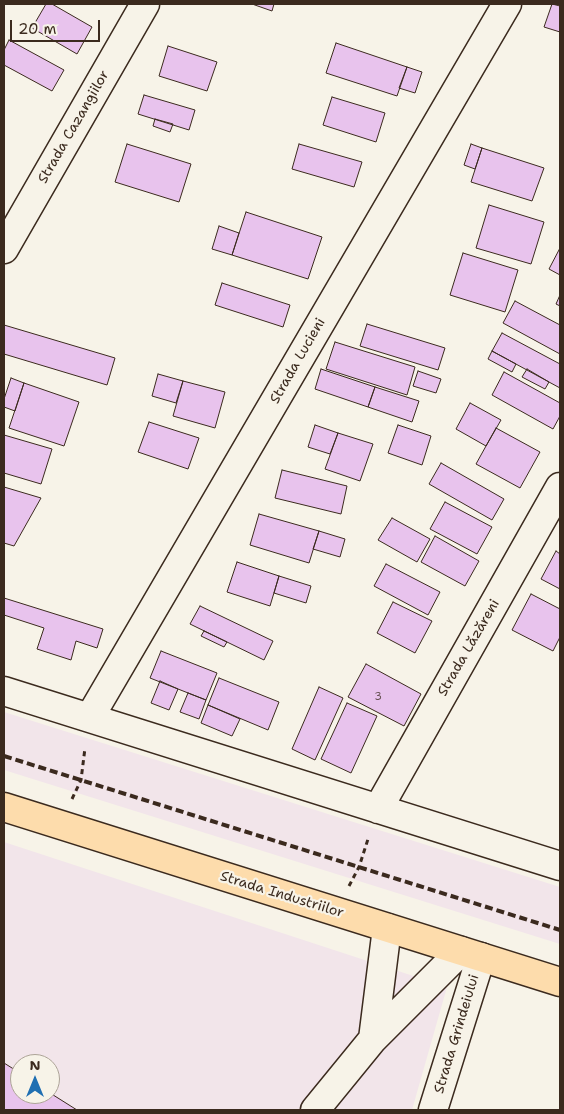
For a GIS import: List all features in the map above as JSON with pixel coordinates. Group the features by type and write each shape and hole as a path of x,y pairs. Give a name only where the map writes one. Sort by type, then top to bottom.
{"main road":[{"name":"Strada Industriilor","path":"4,807 560,982"}],"street":[{"name":"Strada Cazangiilor","path":"4,249 144,4"},
{"name":"Strada Lucieni","path":"90,717 507,4"},
{"name":"Strada Lăzăreni","path":"378,809 560,487"},
{"path":"4,691 560,866"},
{"path":"374,1038 387,928"},
{"path":"315,1110 374,1038 471,954"},
{"name":"Strada Grindeiului","path":"433,1110 471,954"}],"path":[{"path":"61,825 81,780 90,717"},
{"path":"336,912 358,867 378,809"}],"shaded area":[{"path":"4,712 560,887 560,944 4,770"},
{"path":"4,842 447,987 412,1110 4,1110"}],"building":[{"path":"46,4 52,4 92,27 77,54 32,28"},
{"path":"252,4 274,4 272,11"},
{"path":"552,4 560,6 560,32 544,27"},
{"path":"9,40 64,70 52,91 4,65 4,50"},
{"path":"336,43 407,67 397,96 326,73"},
{"path":"168,46 217,62 207,91 159,76"},
{"path":"407,67 422,72 415,93 399,88"},
{"path":"144,95 195,110 189,130 138,114"},
{"path":"332,97 385,113 376,142 323,125"},
{"path":"155,119 173,124 170,132 153,126"},
{"path":"127,144 191,164 179,202 115,182"},
{"path":"299,144 362,162 354,187 292,169"},
{"path":"471,144 482,148 475,169 464,165"},
{"path":"482,148 544,168 532,201 471,182"},
{"path":"489,205 544,222 531,264 476,248"},
{"path":"246,212 322,237 308,279 232,255"},
{"path":"219,226 239,233 232,255 212,249"},
{"path":"560,248 560,275 549,269"},
{"path":"463,253 518,270 505,312 450,295"},
{"path":"222,283 290,305 283,327 215,305"},
{"path":"560,295 560,306 556,304"},
{"path":"515,301 560,325 560,354 503,323"},
{"path":"367,324 445,348 438,370 360,346"},
{"path":"4,325 115,358 107,385 4,354"},
{"path":"502,333 560,364 560,388 492,351"},
{"path":"335,342 415,367 407,395 326,369"},
{"path":"492,351 516,364 512,372 488,359"},
{"path":"321,369 375,387 368,407 315,389"},
{"path":"527,369 549,382 545,389 522,377"},
{"path":"418,371 441,379 436,393 413,386"},
{"path":"504,372 560,403 560,416 553,429 492,395"},
{"path":"158,374 183,381 176,403 152,396"},
{"path":"11,378 24,383 15,411 4,407 4,399"},
{"path":"183,381 225,392 215,428 173,416"},
{"path":"24,383 79,402 64,446 9,428"},
{"path":"375,387 419,401 412,422 368,407"},
{"path":"470,403 501,420 486,446 456,429"},
{"path":"149,422 199,438 188,469 138,452"},
{"path":"315,425 338,433 330,454 308,447"},
{"path":"398,425 431,436 422,465 388,453"},
{"path":"496,428 540,452 520,488 476,464"},
{"path":"338,433 373,444 360,481 325,469"},
{"path":"4,435 52,449 41,484 4,473"},
{"path":"441,463 504,499 492,520 429,484"},
{"path":"282,470 347,486 341,514 275,498"},
{"path":"4,487 41,498 14,546 4,543"},
{"path":"445,502 492,527 477,554 430,529"},
{"path":"259,514 319,531 309,563 250,545"},
{"path":"392,518 430,539 417,562 378,540"},
{"path":"319,531 345,539 340,557 313,549"},
{"path":"435,536 479,561 465,586 421,562"},
{"path":"556,551 560,554 560,589 541,579"},
{"path":"237,562 279,576 270,606 227,592"},
{"path":"386,564 440,592 428,615 374,586"},
{"path":"279,576 311,586 306,603 274,593"},
{"path":"531,594 560,609 560,637 553,651 512,630"},
{"path":"4,598 103,629 97,648 76,641 71,660 37,649 44,628 4,615"},
{"path":"393,602 432,621 415,653 377,633"},
{"path":"200,606 273,641 264,660 190,624"},
{"path":"204,631 227,642 224,647 201,636"},
{"path":"161,651 217,673 206,700 150,678"},
{"path":"366,664 421,694 404,726 348,697"},
{"path":"219,678 279,702 268,730 208,705"},
{"path":"160,681 178,689 169,710 151,703"},
{"path":"319,687 343,698 315,760 292,749"},
{"path":"188,693 206,700 199,719 180,712"},
{"path":"347,703 377,716 351,773 321,759"},
{"path":"208,705 240,719 232,736 201,723"},
{"path":"4,1063 10,1067 10,1104 60,1104 60,1099 77,1110 4,1110"}],"railway":[{"path":"4,756 560,930"}]}
